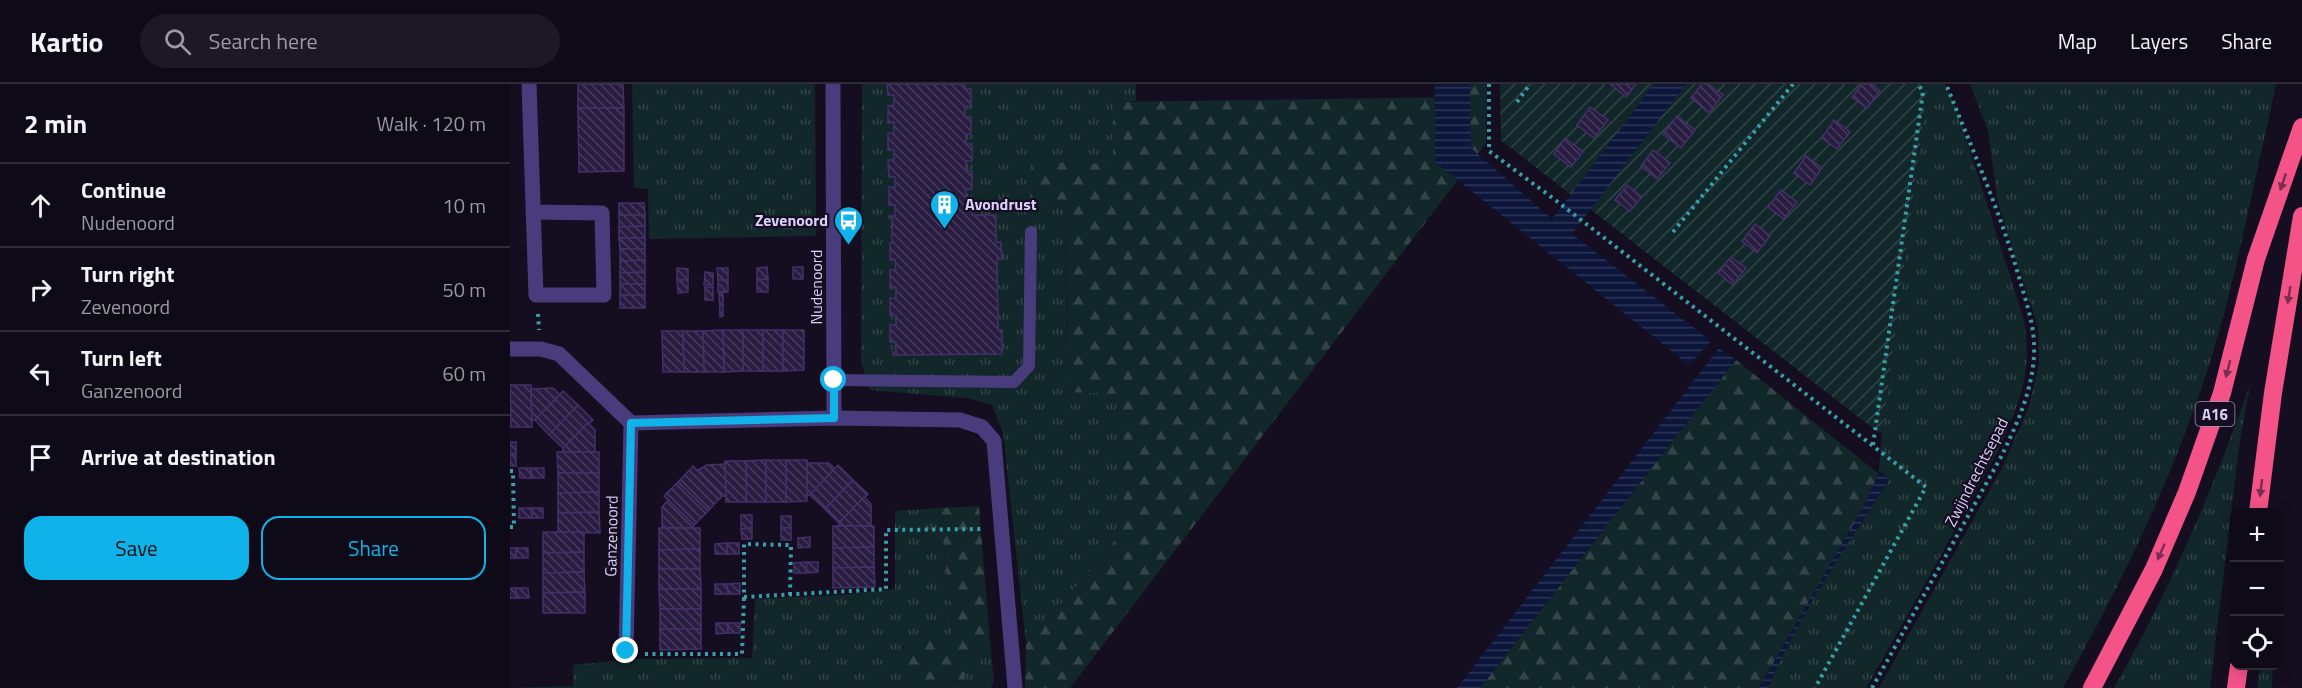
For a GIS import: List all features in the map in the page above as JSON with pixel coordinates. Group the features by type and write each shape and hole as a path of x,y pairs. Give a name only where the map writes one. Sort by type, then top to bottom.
{"highway":[{"name":"A16","path":"2092,688 2154,569 2187,492 2222,393 2256,259 2302,127"},
{"path":"2259,508 2273,393 2302,216"},
{"path":"2236,688 2238,670"}],"street":[{"path":"528,84 536,295 604,295 602,213 533,212"},
{"name":"Nudenoord","path":"833,84 834,418"},
{"path":"510,349 541,349 559,354 631,423 834,418 960,420 982,427 994,441 1015,688"},
{"name":"Ganzenoord","path":"626,651 631,423"}],"lane":[{"path":"834,380 1014,382 1029,366 1031,232"}],"path":[{"path":"1489,84 1489,151 1926,487 1815,688"},
{"path":"1517,102 1530,84"},
{"path":"1674,232 1793,84"},
{"path":"1873,445 1923,92 1918,84"},
{"name":"Zwijndrechtsepad","path":"1872,688 2001,457 2013,433 2029,388 2034,345 2030,315 2010,245 1946,84"},
{"path":"536,295 541,349"},
{"path":"510,471 513,471 514,527 510,527"},
{"path":"744,597 886,589 886,530 1002,528"},
{"path":"626,651 649,655 742,654 744,544 791,545 790,595"}],"green space":[{"path":"632,84 815,84 816,236 649,239 648,189 634,188"},
{"path":"862,84 1136,84 1136,101 1113,102 1113,164 1031,163 1067,207 1066,392 1117,393 1117,537 1106,553 1026,643 1003,433 992,405 967,398 870,390 861,362"},
{"path":"1461,84 1487,84 1486,143 1070,688 1025,688 1026,643 1106,553 1117,537 1117,394 1066,392 1067,207 1030,207 1031,162 1113,164 1113,102 1461,97"},
{"path":"1500,84 1654,84 1571,195 1501,140"},
{"path":"1686,84 1928,84 1882,433 1590,209"},
{"path":"1928,84 1945,84 1956,107 2024,320 2027,354 2021,392 2010,424 1995,455 1866,688 1768,688 1809,607 1889,480 1879,469 1882,433"},
{"path":"1970,84 2276,84 2228,298 2196,404 2145,529 2063,688 1879,688 2002,468 2029,406 2039,364 2038,327 1998,204 1988,131"},
{"path":"1736,360 1879,474 1861,511 1759,688 1480,688"},
{"path":"2250,384 2230,508 2210,688 2114,688 2172,577 2206,501"},
{"path":"979,506 990,641 962,681 902,685 903,655 908,639 953,638 940,508"},
{"path":"940,508 953,638 903,646 902,684 962,681 990,641 994,681 991,688 510,688 573,686 573,665 634,659 752,658 755,599 838,595 895,589 895,511"},
{"path":"2259,670 2273,670 2272,688 2257,688"}],"water":[{"path":"1435,84 1470,84 1471,148 1552,219 1654,84 1686,84 1572,234 1711,341 1689,365 1435,162"},
{"path":"1719,348 1736,360 1480,688 1457,688"},
{"path":"1879,469 1889,480 1809,607 1768,688 1759,688 1861,511 1879,474"}],"building":[{"path":"578,84 623,84 624,108 578,108"},
{"name":"Avondrust","path":"887,84 965,84 965,89 971,89 971,106 965,106 965,117 971,117 971,134 966,134 966,144 972,144 972,161 966,161 966,171 972,171 972,189 966,189 966,200 972,200 972,215 996,215 996,242 1001,242 1002,259 997,259 998,330 1002,330 1002,354 893,355 893,352 896,352 896,342 890,342 890,325 896,325 896,315 890,315 890,298 896,298 896,287 890,288 890,270 896,270 895,260 890,260 892,218 889,216 895,216 895,205 889,205 889,187 895,187 895,177 889,177 888,160 894,160 894,150 888,150 888,133 894,133 894,122 888,123 888,106 894,105 894,95 888,95"},
{"path":"1610,84 1636,84 1626,97"},
{"path":"1702,84 1708,84 1723,95 1709,113 1691,98"},
{"path":"1862,84 1871,84 1880,91 1867,108 1852,97"},
{"path":"1590,107 1608,120 1594,138 1577,125"},
{"path":"578,108 624,108 624,171 579,172"},
{"path":"1677,116 1695,130 1681,148 1663,134"},
{"path":"1834,120 1850,132 1837,149 1822,138"},
{"path":"1565,138 1583,152 1571,167 1554,154"},
{"path":"1653,150 1670,163 1657,179 1641,166"},
{"path":"1806,156 1822,168 1810,185 1794,173"},
{"path":"1627,185 1642,197 1630,211 1615,200"},
{"path":"1781,190 1797,202 1784,219 1768,207"},
{"path":"619,203 644,203 645,215 619,215"},
{"path":"619,215 645,215 645,226 619,227"},
{"path":"1755,224 1770,236 1757,253 1742,241"},
{"path":"645,226 645,238 619,238 619,227"},
{"path":"619,238 645,238 645,249 620,249"},
{"path":"620,249 645,249 645,260 620,261"},
{"path":"1731,257 1746,268 1733,285 1718,273"},
{"path":"645,260 645,272 620,273 620,261"},
{"path":"767,267 768,279 757,280 757,268"},
{"path":"793,267 803,267 803,279 793,279"},
{"path":"677,268 688,269 688,280 677,280"},
{"path":"717,268 728,268 728,280 718,280"},
{"path":"645,272 645,284 620,284 620,273"},
{"path":"705,272 713,273 713,285 704,285"},
{"path":"768,279 768,292 757,292 757,280"},
{"path":"677,280 688,280 688,292 678,293"},
{"path":"718,280 728,280 728,292 718,292"},
{"path":"620,284 645,284 645,295 620,295"},
{"path":"705,287 713,287 713,300 705,300"},
{"path":"719,292 723,292 723,316 720,317"},
{"path":"620,295 645,295 645,308 620,308"},
{"path":"723,330 743,330 743,371 724,372"},
{"path":"723,330 724,372 704,372 703,331"},
{"path":"743,330 763,330 763,371 743,371"},
{"path":"763,330 783,330 783,371 763,371"},
{"path":"783,330 804,330 804,370 783,371"},
{"path":"662,331 683,331 684,372 663,372"},
{"path":"683,331 703,331 704,372 684,372"},
{"path":"510,385 531,385 532,427 511,427"},
{"path":"553,388 560,395 535,420 532,420 531,389"},
{"path":"563,391 578,405 549,435 535,420"},
{"path":"578,405 593,420 563,448 549,435"},
{"path":"588,423 595,430 595,452 563,452 563,448"},
{"path":"510,442 516,442 516,454 510,454"},
{"path":"557,452 599,452 599,473 558,473"},
{"path":"510,454 516,454 516,466 510,466"},
{"path":"766,460 766,502 746,502 746,461"},
{"path":"766,460 786,460 786,502 766,502"},
{"path":"786,460 807,460 807,501 786,502"},
{"path":"725,461 746,461 746,502 726,502"},
{"path":"807,463 829,463 835,469 810,495 807,495"},
{"path":"725,464 726,496 722,496 696,471 707,465"},
{"path":"838,465 853,480 825,509 810,495"},
{"path":"693,466 722,496 708,511 678,482"},
{"path":"519,468 531,468 531,478 520,478"},
{"path":"531,468 544,468 544,478 531,478"},
{"path":"558,473 599,473 599,492 558,493"},
{"path":"853,480 868,494 839,523 825,509"},
{"path":"678,482 708,511 694,525 664,496"},
{"path":"599,492 599,512 558,513 558,493"},
{"path":"864,497 871,504 871,526 839,526 839,523"},
{"path":"668,500 694,525 694,528 662,528 662,507"},
{"path":"519,508 532,508 532,518 519,518"},
{"path":"532,508 543,508 543,518 532,518"},
{"path":"599,512 600,533 558,532 558,513"},
{"path":"741,515 752,515 752,528 741,529"},
{"path":"781,516 791,516 791,528 781,528"},
{"path":"833,526 874,526 874,547 833,548"},
{"path":"659,528 700,528 700,549 659,550"},
{"path":"752,528 752,539 742,539 741,529"},
{"path":"781,528 791,528 791,540 781,540"},
{"path":"543,532 584,532 584,552 543,553"},
{"path":"810,537 810,547 798,548 798,538"},
{"path":"727,543 739,543 739,554 727,554"},
{"path":"727,543 727,554 715,554 715,544"},
{"path":"874,547 874,567 833,568 833,548"},
{"path":"510,548 516,548 516,558 510,558"},
{"path":"516,548 528,548 528,558 516,558"},
{"path":"700,549 700,569 659,569 659,550"},
{"path":"584,552 584,572 543,573 543,553"},
{"path":"807,562 806,573 794,573 794,563"},
{"path":"807,562 818,562 818,572 806,573"},
{"path":"874,567 875,587 833,588 833,568"},
{"path":"659,569 700,569 701,589 659,589"},
{"path":"584,572 585,592 543,593 543,573"},
{"path":"740,583 740,594 728,594 727,584"},
{"path":"715,584 727,584 728,594 715,594"},
{"path":"510,588 516,588 516,598 510,598"},
{"path":"516,588 528,588 529,598 516,598"},
{"path":"659,589 701,589 701,609 660,609"},
{"path":"585,592 585,613 543,613 543,593"},
{"path":"660,609 701,609 701,629 660,629"},
{"path":"716,623 728,623 728,633 716,634"},
{"path":"728,623 740,623 740,633 728,633"},
{"path":"660,629 701,629 701,649 660,650"}],"place":[{"name":"Avondrust","path":"944,230"},
{"name":"Zevenoord","path":"849,246"}],"route":[{"path":"626,651 631,423 834,418 834,380"}]}
